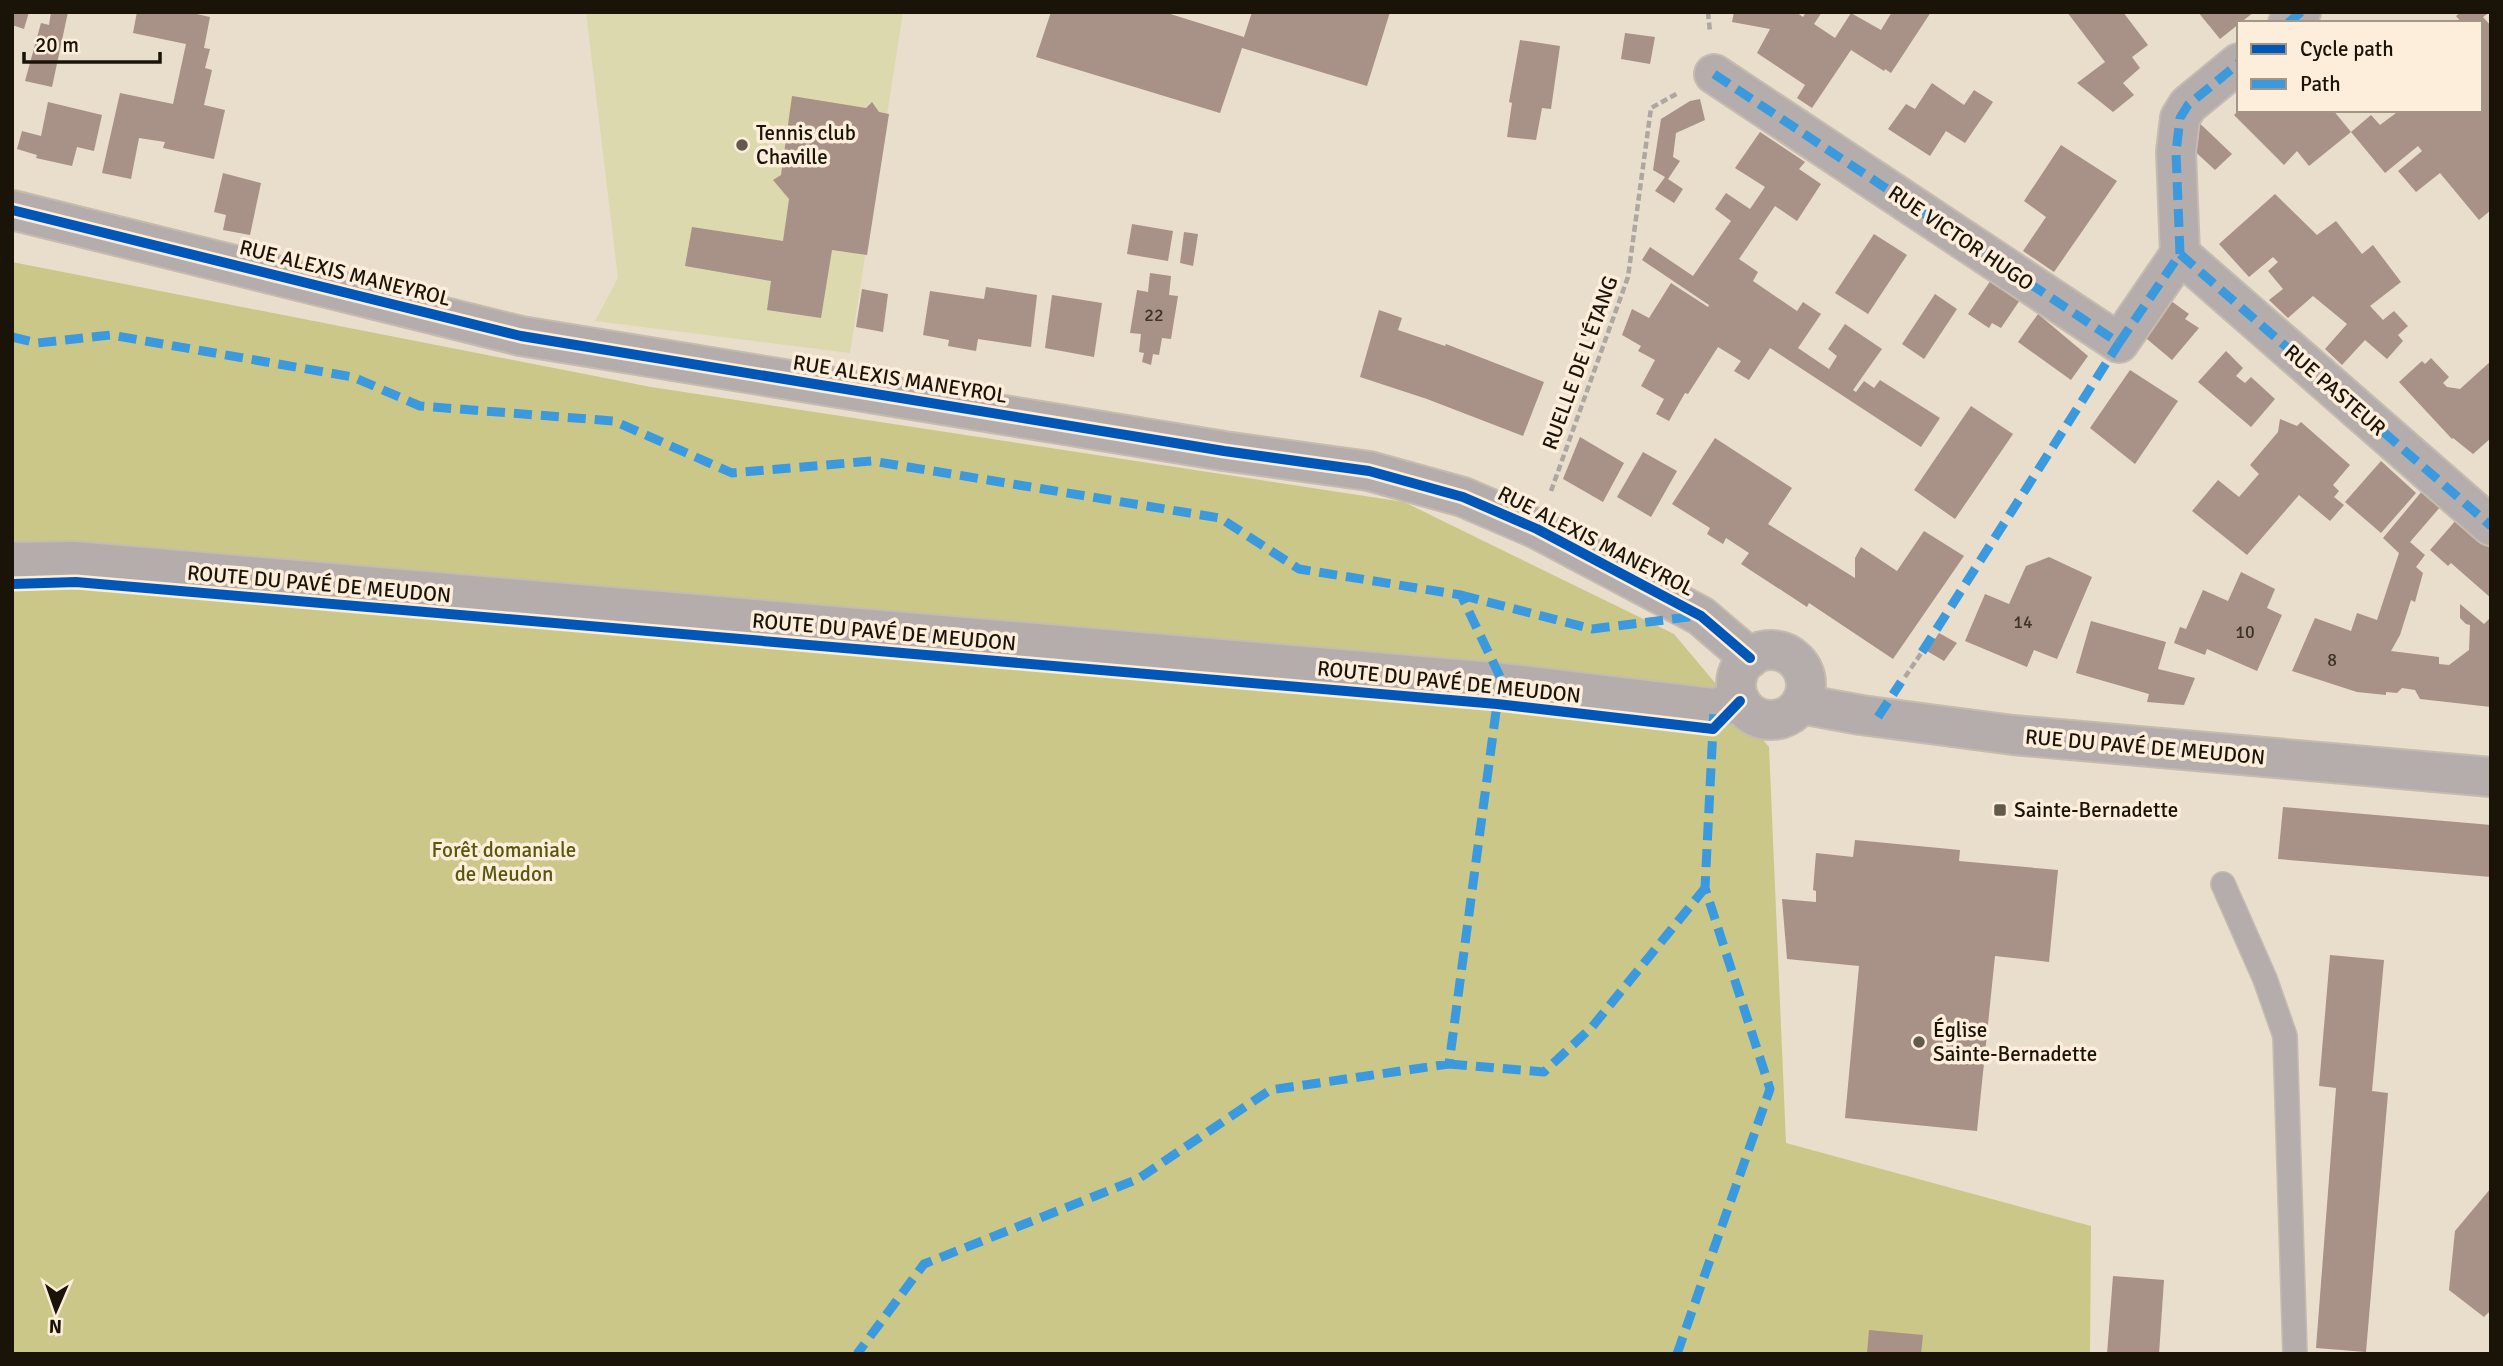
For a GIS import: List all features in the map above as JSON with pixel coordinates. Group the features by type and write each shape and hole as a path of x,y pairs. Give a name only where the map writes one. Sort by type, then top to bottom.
{"street":[{"path":"2180,254 2176,152 2180,118 2188,105 2237,65"},
{"name":"RUE VICTOR HUGO","path":"1714,74 2119,343 2180,254"},
{"name":"RUE ALEXIS MANEYROL","path":"12,210 521,336 1210,449 1369,471 1463,497 1537,528 1701,616 1750,657"},
{"name":"RUE PASTEUR","path":"2180,254 2491,526"},
{"name":"ROUTE DU PAVÉ DE MEUDON","path":"12,562 74,561 1489,682 1714,708 1740,701"},
{"path":"1761,652 1785,653 1802,669 1806,681 1805,693 1801,704 1785,718 1774,720 1754,716 1740,701 1736,690 1737,677 1750,657 1761,652"},
{"name":"RUE DU PAVÉ DE MEUDON","path":"1801,704 1861,715 2013,735 2491,776"}],"lane":[{"path":"2223,884 2265,979 2285,1036 2295,1354"}],"path":[{"path":"1901,682 1922,652"}],"shaded area":[{"name":"Tennis club Chaville","path":"586,12 903,12 850,353 595,321 618,278"}],"green space":[{"name":"Forêt domaniale de Meudon","path":"12,262 651,387 1404,502 1674,634 1769,747 1786,1143 2091,1226 2090,1354 12,1354"}],"building":[{"path":"12,12 29,12 24,29 12,25"},
{"path":"51,12 68,12 52,87 25,81 41,23 49,25"},
{"path":"137,12 188,12 210,17 204,48 210,49 205,68 212,70 204,105 225,110 214,159 163,148 165,142 139,138 131,179 102,173 120,93 173,104 186,44 133,33"},
{"path":"1051,12 1164,12 1244,37 1252,12 1390,12 1367,86 1242,48 1220,113 1036,57"},
{"path":"1734,12 1796,12 1803,17 1806,12 1822,12 1814,24 1835,38 1851,13 1881,30 1892,12 1931,12 1891,73 1851,50 1812,108 1797,98 1805,85 1757,53 1770,29 1732,22"},
{"path":"2067,12 2123,12 2148,45 2132,57 2140,68 2123,83 2134,95 2113,112 2077,83 2105,62"},
{"path":"2198,12 2254,12 2243,21 2237,21 2237,26 2220,39"},
{"path":"2461,12 2490,12 2483,17 2491,26 2491,210 2479,220 2440,173 2416,192 2398,171 2422,151 2418,146 2385,173 2351,132 2371,115 2380,125 2397,112 2482,112 2482,21 2460,21 2456,16"},
{"path":"1625,33 1655,37 1650,64 1621,59"},
{"path":"1520,40 1560,46 1551,109 1542,108 1536,140 1507,137 1512,103 1509,102"},
{"path":"1932,83 1964,105 1974,90 1993,102 1965,143 1946,131 1930,156 1888,129 1906,104 1915,109"},
{"path":"792,96 866,108 872,102 879,112 889,114 867,255 832,250 821,318 767,310 771,281 685,266 692,227 783,241 789,199 773,180 781,175"},
{"path":"1700,99 1705,120 1676,133 1673,157 1680,161 1668,179 1683,189 1674,203 1655,191 1665,177 1653,170 1661,119 1690,101"},
{"path":"48,102 102,115 94,151 77,147 72,166 36,158 37,155 17,149 22,131 41,136"},
{"path":"2237,112 2335,112 2351,132 2309,166 2297,151 2284,165 2234,115"},
{"path":"2193,117 2232,154 2215,170 2188,145"},
{"path":"1760,132 1805,162 1799,169 1821,184 1797,221 1775,206 1739,259 1758,272 1753,281 1797,311 1803,302 1821,314 1798,348 1829,369 1837,356 1828,349 1845,324 1882,349 1853,390 1856,392 1864,381 1874,388 1880,380 1940,418 1921,447 1770,348 1749,380 1734,371 1741,361 1718,347 1688,394 1685,393 1669,421 1656,414 1664,399 1641,386 1655,360 1638,351 1641,346 1622,335 1632,309 1649,318 1671,283 1708,307 1709,305 1642,260 1650,247 1693,276 1731,221 1715,209 1726,193 1750,209 1765,187 1735,168"},
{"path":"2061,145 2117,181 2054,272 2023,251 2046,217 2024,201"},
{"path":"223,173 261,183 250,235 223,230 226,215 214,212"},
{"path":"2275,194 2317,235 2336,221 2362,254 2373,245 2401,282 2370,306 2383,320 2394,311 2408,326 2398,335 2403,341 2387,359 2365,340 2342,365 2325,349 2347,324 2313,296 2288,318 2269,300 2283,289 2268,271 2278,262 2273,257 2249,277 2219,244"},
{"path":"1132,224 1173,231 1168,261 1127,254"},
{"path":"1184,232 1198,234 1193,266 1180,263"},
{"path":"1874,234 1907,255 1868,314 1835,293"},
{"path":"1150,273 1171,276 1169,295 1178,296 1171,339 1162,338 1159,355 1153,354 1151,365 1142,362 1144,353 1139,352 1141,334 1130,333 1137,290 1148,292"},
{"path":"1993,277 2022,297 2001,328 1992,323 1989,328 1968,314"},
{"path":"986,287 1037,295 1031,347 978,339 976,351 948,346 949,340 923,335 930,291 984,299"},
{"path":"862,289 888,294 883,332 856,327"},
{"path":"1935,294 1957,309 1924,359 1902,344"},
{"path":"1052,295 1102,303 1094,357 1045,348"},
{"path":"2167,298 2189,314 2185,319 2199,328 2172,360 2141,334"},
{"path":"1379,310 1402,318 1398,330 1445,346 1446,344 1544,382 1523,436 1427,399 1360,377"},
{"path":"2038,314 2088,356 2071,380 2018,342"},
{"path":"2226,351 2243,368 2236,376 2245,383 2251,377 2275,399 2251,427 2198,382"},
{"path":"2431,358 2449,377 2443,383 2447,387 2460,389 2491,361 2491,438 2473,454 2452,439 2399,382 2422,361 2425,364"},
{"path":"2130,370 2178,401 2135,464 2090,428"},
{"path":"1971,406 2013,434 1955,519 1914,490"},
{"path":"2280,419 2297,426 2301,422 2350,465 2333,485 2339,491 2334,497 2344,505 2330,521 2299,495 2247,555 2192,511 2218,480 2239,497 2259,474 2250,465 2278,432"},
{"path":"1580,437 1624,463 1603,502 1563,479"},
{"path":"1715,438 1792,488 1768,524 1855,578 1855,558 1861,547 1897,571 1924,531 1964,556 1893,659 1809,603 1807,607 1741,564 1749,553 1726,538 1723,544 1707,534 1710,528 1672,504"},
{"path":"1643,452 1677,471 1651,517 1617,497"},
{"path":"2381,461 2416,493 2381,533 2345,502"},
{"path":"2423,490 2441,506 2410,542 2425,555 2416,567 2423,573 2415,602 2411,600 2400,635 2391,651 2439,657 2439,664 2449,665 2469,650 2470,625 2460,618 2460,604 2484,624 2491,617 2491,707 2420,699 2415,690 2402,688 2397,693 2386,692 2386,695 2357,692 2292,671 2315,618 2351,631 2357,613 2377,620 2399,553 2383,538"},
{"path":"2457,519 2491,549 2491,598 2451,563 2448,566 2430,550"},
{"path":"2049,557 2092,577 2057,659 2034,650 2027,667 1965,641 1985,594 2009,604 2026,566"},
{"path":"2241,572 2275,589 2267,608 2282,615 2257,671 2207,649 2205,655 2174,643 2180,627 2186,629 2203,590 2228,601"},
{"path":"2091,621 2166,642 2158,669 2195,678 2184,705 2147,702 2149,694 2076,673"},
{"path":"1939,633 1957,643 1944,661 1927,651"},
{"path":"2283,807 2491,825 2491,877 2278,859"},
{"name":"Église Sainte-Bernadette","path":"1855,840 1960,850 1959,861 2058,870 2049,962 1995,956 1977,1131 1845,1118 1859,966 1787,959 1782,899 1816,902 1816,891 1813,890 1816,853 1853,857"},
{"path":"2330,955 2384,960 2372,1091 2388,1093 2366,1352 2316,1348 2336,1088 2319,1086"},
{"path":"2491,1188 2491,1310 2484,1317 2449,1290 2455,1231"},
{"path":"2113,1276 2164,1280 2159,1354 2107,1354"},
{"path":"1869,1330 1923,1335 1921,1354 1867,1354"}],"marked path":[{"path":"2290,21 2301,12"},
{"path":"2180,254 2176,152 2180,118 2188,105 2237,65"},
{"path":"1714,74 2119,343 2180,254"},
{"path":"2180,254 2491,526"},
{"path":"12,337 37,343 111,335 353,377 420,406 614,421 732,473 872,461 1220,518 1299,569 1461,595 1503,683 1497,704 1449,1064 1270,1090 1138,1179 924,1264 857,1354"},
{"path":"1922,652 2119,343"},
{"path":"1461,595 1592,629 1697,616"},
{"path":"1878,717 1901,682"},
{"path":"1677,1354 1770,1089 1705,888 1714,708"},
{"path":"1449,1064 1544,1072 1592,1027 1705,888"}],"cycle path":[{"path":"12,210 521,336 1224,451 1369,471 1463,497 1537,529 1701,616 1750,658"},
{"path":"12,584 76,582 1497,704 1713,729 1740,701"}],"place":[{"name":"Tennis club Chaville","path":"742,145"},
{"name":"Sainte-Bernadette","path":"2000,810"},
{"name":"Église Sainte-Bernadette","path":"1919,1042"}]}
